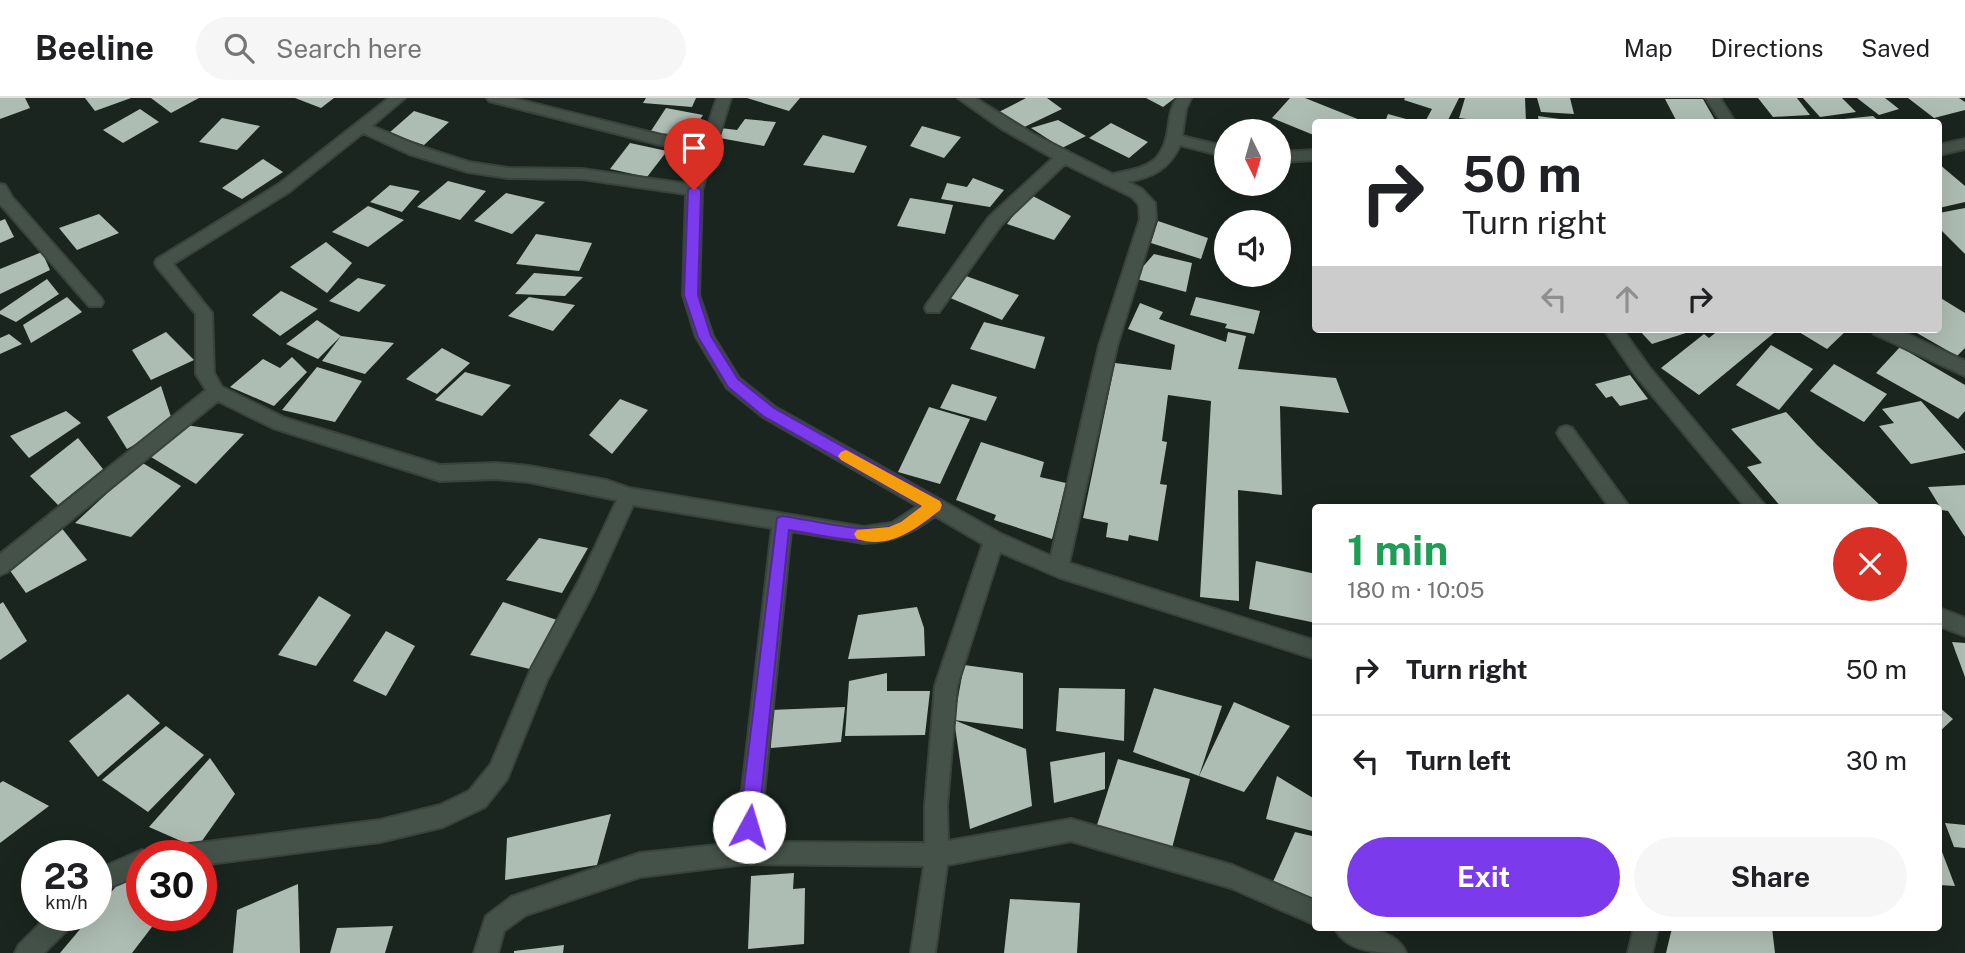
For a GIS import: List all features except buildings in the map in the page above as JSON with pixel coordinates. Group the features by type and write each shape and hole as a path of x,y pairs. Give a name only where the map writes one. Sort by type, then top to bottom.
{"street":[{"path":"398,98 284,188 163,263 204,313 205,374 216,392 279,423 440,473 496,471 529,474 606,488 628,496 864,535 889,534 907,527 934,505"},
{"path":"494,98 661,140 707,146"},
{"path":"724,98 694,190 691,295 705,337 733,383 769,412 994,540 1058,568 1312,649"},
{"path":"965,98 1007,128 1062,158 1137,193 1147,203 1148,219 1108,346 1058,568"},
{"path":"1110,180 1152,172 1163,162 1174,139 1179,105 1184,98"},
{"path":"1713,98 1726,119"},
{"path":"362,127 414,150 468,166 508,173 582,174 694,190"},
{"path":"1174,139 1214,149"},
{"path":"1942,149 1965,144"},
{"path":"1292,156 1312,155"},
{"path":"933,308 995,221 1062,158"},
{"path":"0,189 5,200 95,302"},
{"path":"1616,333 1643,372 1755,504"},
{"path":"1889,333 1965,369"},
{"path":"0,566 216,392"},
{"path":"1566,433 1618,504"},
{"path":"217,852 380,831 443,816 477,799 499,771 538,676 587,585 628,496"},
{"path":"746,853 782,522"},
{"path":"923,953 937,855 936,806 946,686 994,540"},
{"path":"1942,618 1965,627"},
{"path":"486,953 494,924 519,905 640,865 746,853 937,855 1071,830 1232,877 1312,911"},
{"path":"27,953 50,931"},
{"path":"1353,931 1394,953"},
{"path":"1640,953 1645,931"}],"slow traffic":[{"path":"846,456 934,505 907,527 889,534 862,534"}],"route":[{"path":"694,190 691,295 705,337 733,383 769,412 934,505 907,527 889,534 864,535 782,522 772,638 749,827"}]}
